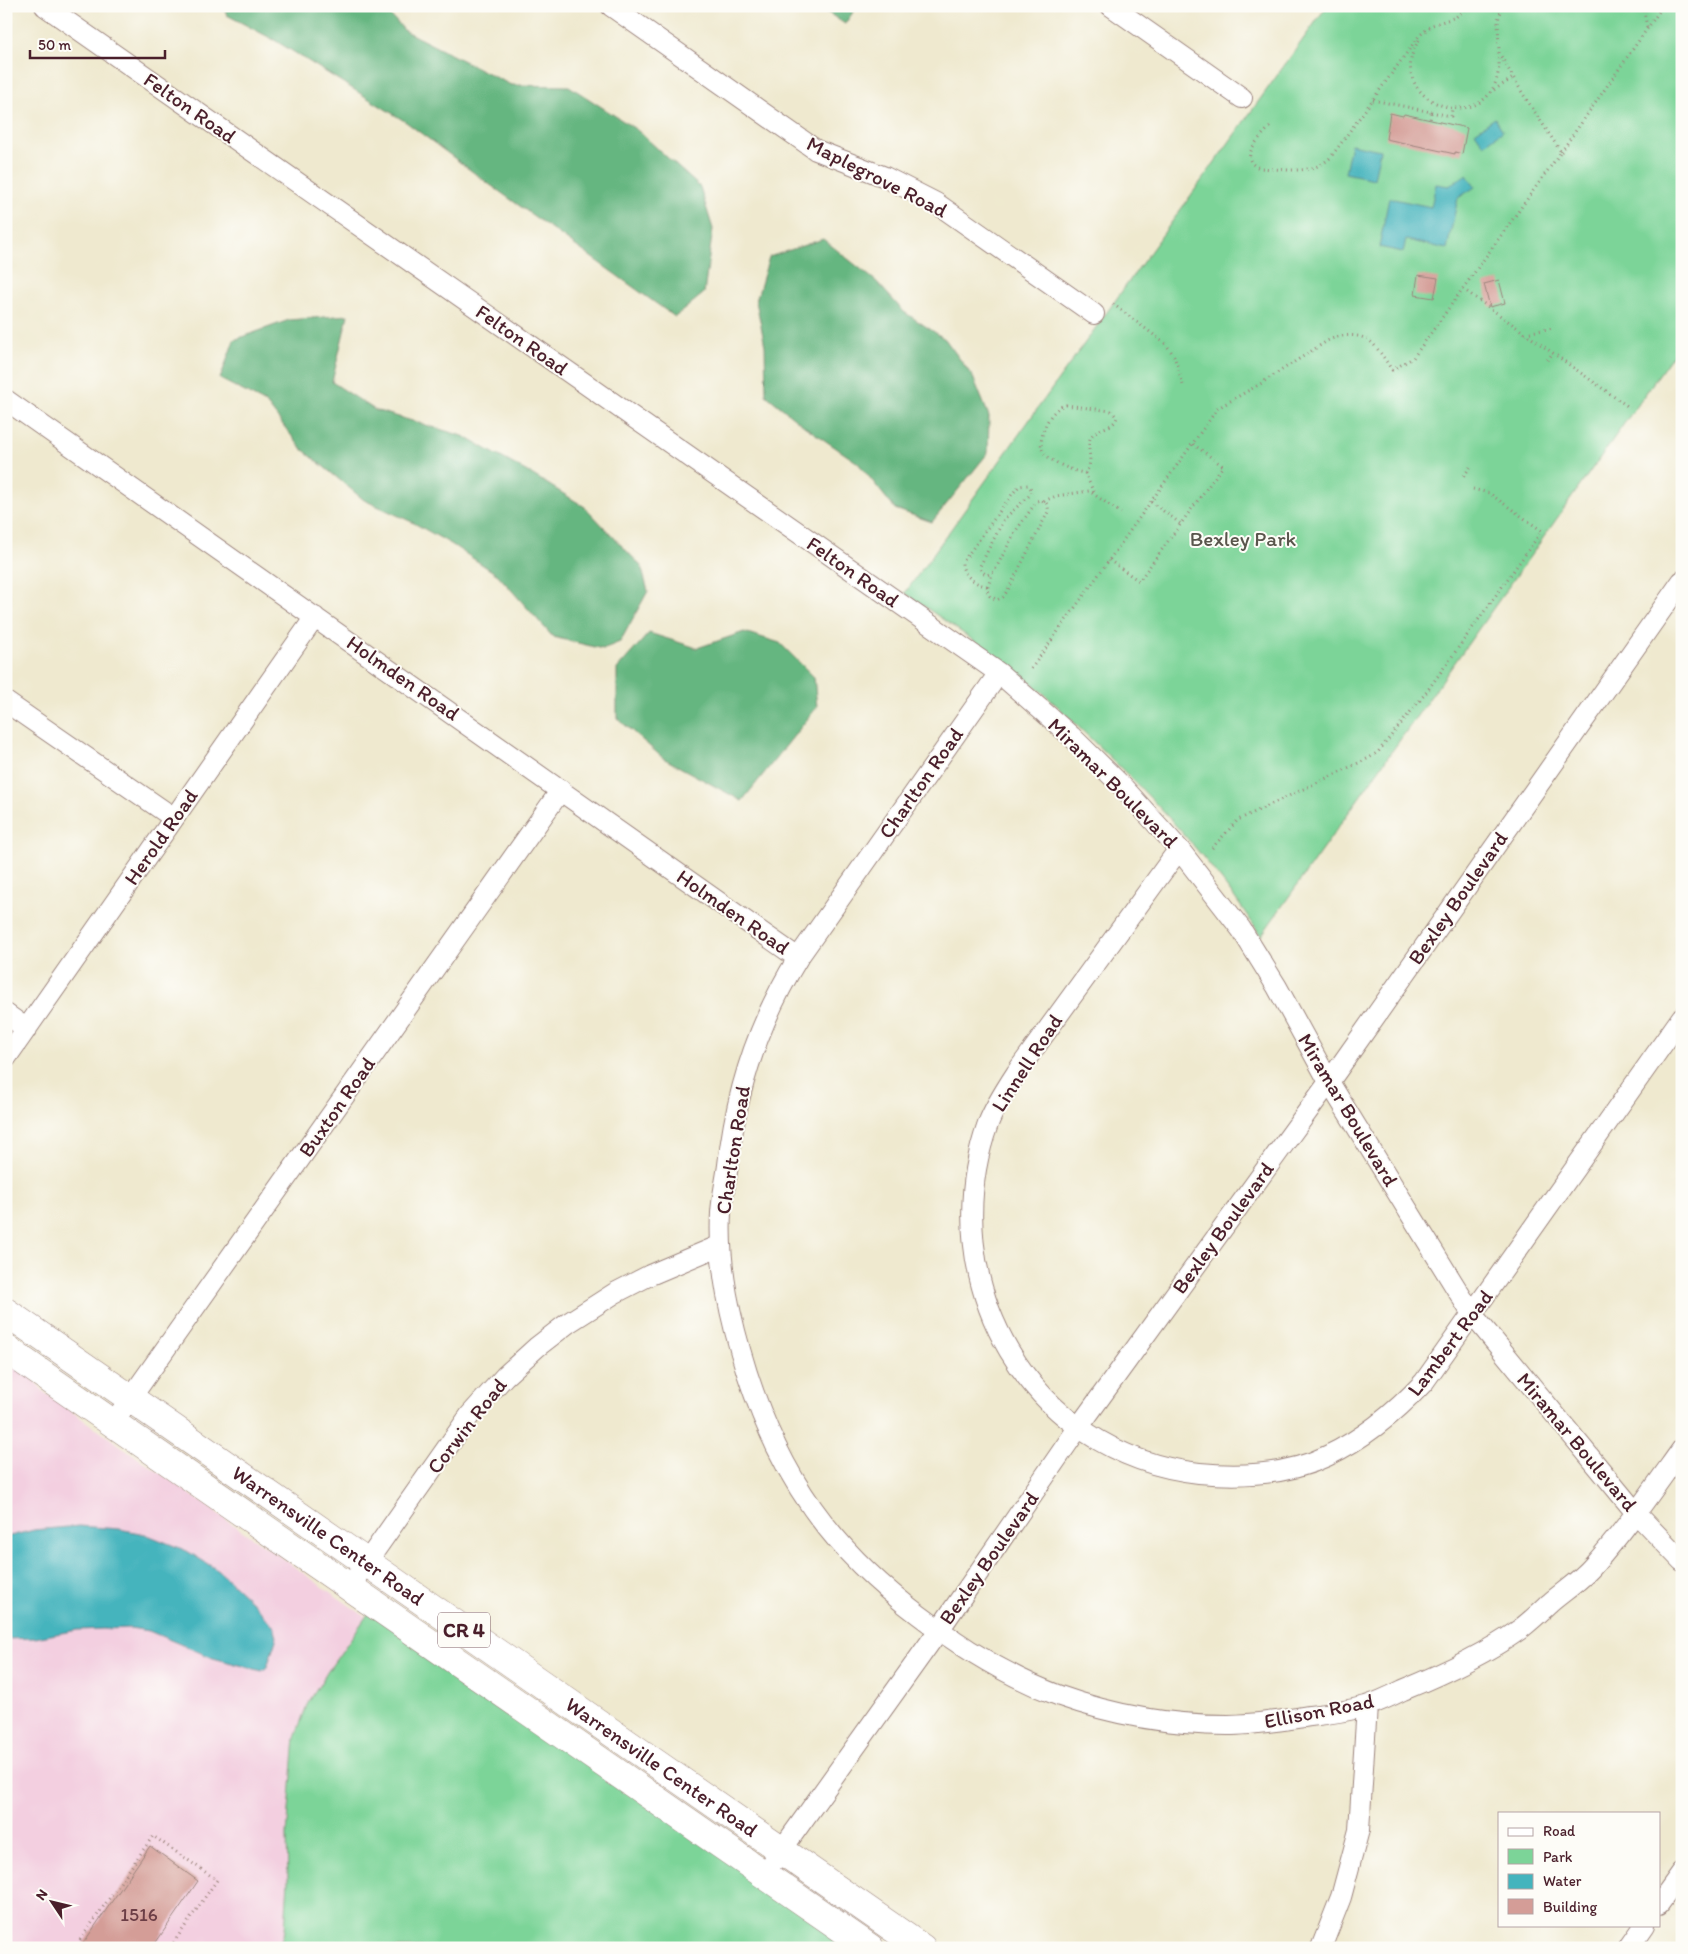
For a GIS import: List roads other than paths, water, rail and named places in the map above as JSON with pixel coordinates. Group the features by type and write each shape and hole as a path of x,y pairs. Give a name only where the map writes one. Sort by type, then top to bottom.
{"main road":[{"name":"Warrensville Center Road","path":"6,1312 922,1948"},
{"name":"Warrensville Center Road","path":"6,1349 870,1948"}],"street":[{"name":"Felton Road","path":"44,6 999,673"},
{"name":"Maplegrove Road","path":"611,6 816,150 885,177 936,203 1094,314"},
{"path":"1111,6 1242,98"},
{"name":"Holmden Road","path":"6,400 798,958"},
{"name":"Bexley Boulevard","path":"764,1874 938,1630 1078,1428 1328,1082 1682,581"},
{"name":"Herold Road","path":"6,1058 315,617"},
{"name":"Miramar Boulevard","path":"999,673 1071,736 1123,787 1179,849 1241,929 1277,987 1328,1082 1472,1314 1636,1513 1682,1561"},
{"name":"Charlton Road","path":"938,1630 869,1574 844,1548 814,1513 778,1452 762,1416 741,1355 728,1299 722,1245 721,1212 730,1143 748,1062 781,984 999,673"},
{"path":"6,702 174,818"},
{"name":"Buxton Road","path":"114,1423 561,790"},
{"name":"Linnell Road","path":"1078,1428 1029,1381 998,1332 985,1300 976,1261 971,1219 974,1185 988,1124 1003,1094 1019,1069 1179,849"},
{"path":"6,1014 27,1029"},
{"name":"Lambert Road","path":"1078,1428 1138,1460 1191,1472 1222,1475 1253,1475 1312,1462 1353,1442 1402,1406 1424,1382 1682,1017"},
{"name":"Corwin Road","path":"350,1586 470,1415 505,1376 568,1323 615,1293 650,1275 722,1245"},
{"name":"Ellison Road","path":"938,1630 1004,1671 1061,1696 1103,1708 1172,1722 1230,1725 1274,1722 1367,1706 1445,1673 1519,1630 1591,1568 1636,1513 1682,1448"},
{"path":"1321,1948 1341,1897 1359,1830 1367,1706"},
{"path":"1660,1903 1682,1872"},
{"path":"1628,1948 1643,1926"}],"water":[{"path":"1495,118 1503,131 1484,145 1475,132"},
{"path":"1351,144 1380,150 1374,179 1345,173"},
{"path":"1467,175 1475,187 1458,198 1447,249 1406,240 1403,252 1379,247 1389,198 1431,207 1436,184 1449,186"},
{"path":"79,1526 119,1529 145,1534 187,1551 219,1571 255,1605 274,1627 277,1637 267,1667 262,1671 213,1658 149,1631 130,1628 77,1630 35,1638 6,1639 6,1537 34,1530"}],"park label":[{"name":"Bexley Park","path":"1243,539"}]}
